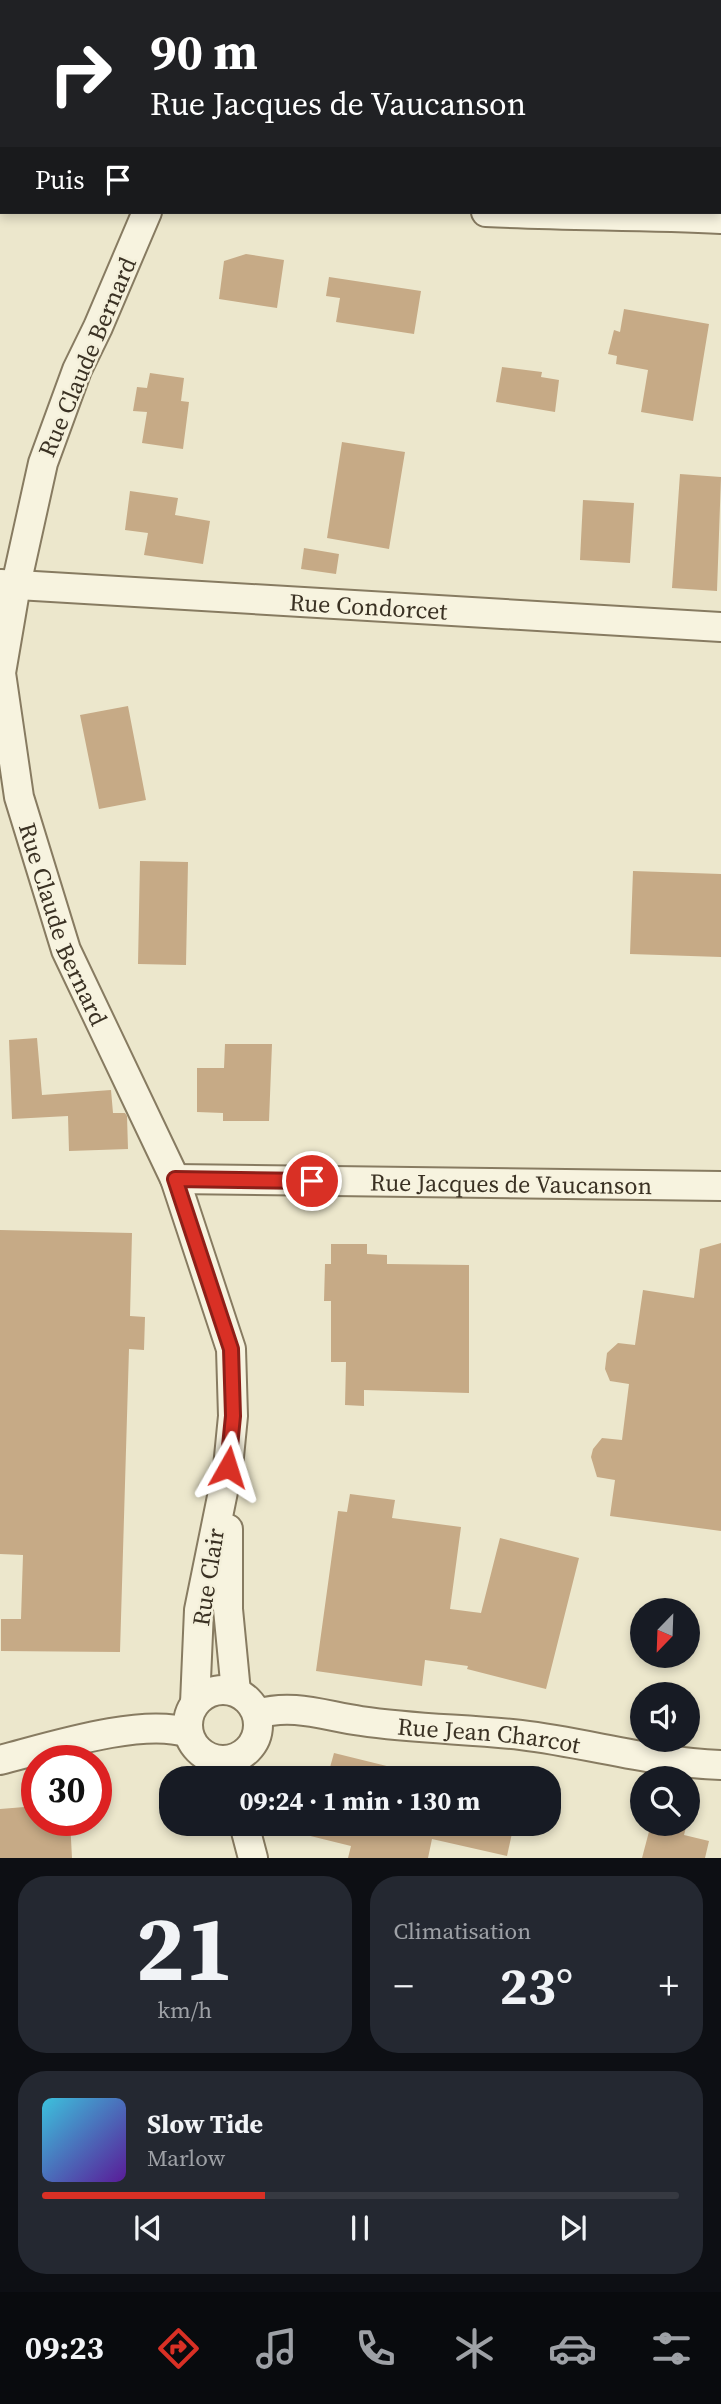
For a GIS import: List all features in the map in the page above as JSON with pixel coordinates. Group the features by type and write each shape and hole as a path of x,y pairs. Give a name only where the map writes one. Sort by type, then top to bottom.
{"street":[{"name":"Rue Claude Bernard","path":"146,214 99,327 77,370 43,463 8,584 1,673 19,797 66,950 175,1179 231,1349 233,1416 228,1467"},
{"path":"519,214 721,219"},
{"name":"Rue Condorcet","path":"8,584 721,626"},
{"name":"Rue Jacques de Vaucanson","path":"175,1179 721,1186"},
{"name":"Rue Clair","path":"228,1467 228,1609 236,1692"},
{"name":"Rue Clair","path":"195,1703 199,1610 228,1467"},
{"path":"226,1766 199,1751 188,1733 189,1712 195,1703 206,1693 221,1689 245,1697 257,1714 256,1738 232,1766"},
{"name":"Rue Jean Charcot","path":"257,1714 274,1709 298,1709 362,1721 521,1735 643,1758 721,1765"},
{"path":"0,1760 102,1734 150,1729 178,1729 188,1733"},
{"path":"247,1836 253,1858"}],"building":[{"path":"246,254 284,260 277,308 219,299 224,261"},
{"path":"329,277 421,291 414,334 336,322 340,298 326,296"},
{"path":"624,309 709,324 693,421 641,412 648,370 616,364 617,356 608,354 614,330 620,332"},
{"path":"502,367 542,372 541,377 559,380 555,412 496,402"},
{"path":"150,373 184,378 181,401 189,402 183,449 142,443 147,412 133,411 137,387 147,388"},
{"path":"342,442 405,452 389,549 327,538"},
{"path":"680,474 721,477 717,591 672,588"},
{"path":"130,491 178,498 175,515 210,521 203,564 144,555 148,533 125,530"},
{"path":"583,500 634,503 630,563 580,560"},
{"path":"304,548 339,554 336,574 301,569"},
{"path":"128,706 146,800 99,809 80,715"},
{"path":"140,861 188,862 186,965 138,964"},
{"path":"633,871 721,874 721,957 630,954"},
{"path":"37,1038 42,1095 111,1090 113,1113 125,1113 127,1116 128,1149 69,1151 68,1116 12,1119 9,1040"},
{"path":"225,1044 272,1044 269,1121 223,1121 223,1113 197,1112 197,1068 224,1068"},
{"path":"0,1230 132,1233 130,1316 145,1317 144,1350 129,1349 120,1652 1,1651 1,1619 21,1619 23,1555 0,1554"},
{"path":"721,1243 721,1531 610,1516 615,1480 597,1477 591,1457 593,1449 602,1438 622,1440 629,1384 610,1381 605,1369 607,1353 618,1343 635,1345 643,1290 694,1298 700,1249"},
{"path":"331,1244 367,1244 367,1254 387,1255 387,1264 469,1265 469,1393 364,1390 364,1406 345,1405 346,1362 331,1362 331,1301 324,1301 325,1264 331,1264"},
{"path":"350,1494 395,1500 392,1518 461,1527 450,1609 481,1613 500,1538 579,1558 546,1689 467,1669 468,1666 425,1660 422,1686 316,1671 338,1511 347,1512"},
{"path":"334,1753 387,1766 330,1766"},
{"path":"21,1807 21,1836 71,1836 72,1858 0,1858 0,1809"},
{"path":"310,1836 511,1836 507,1856 432,1839 428,1858 348,1858 351,1846"},
{"path":"648,1836 688,1836 709,1841 705,1858 642,1858"}],"route":[{"path":"228,1467 234,1381 231,1349 175,1179 312,1181"}]}
